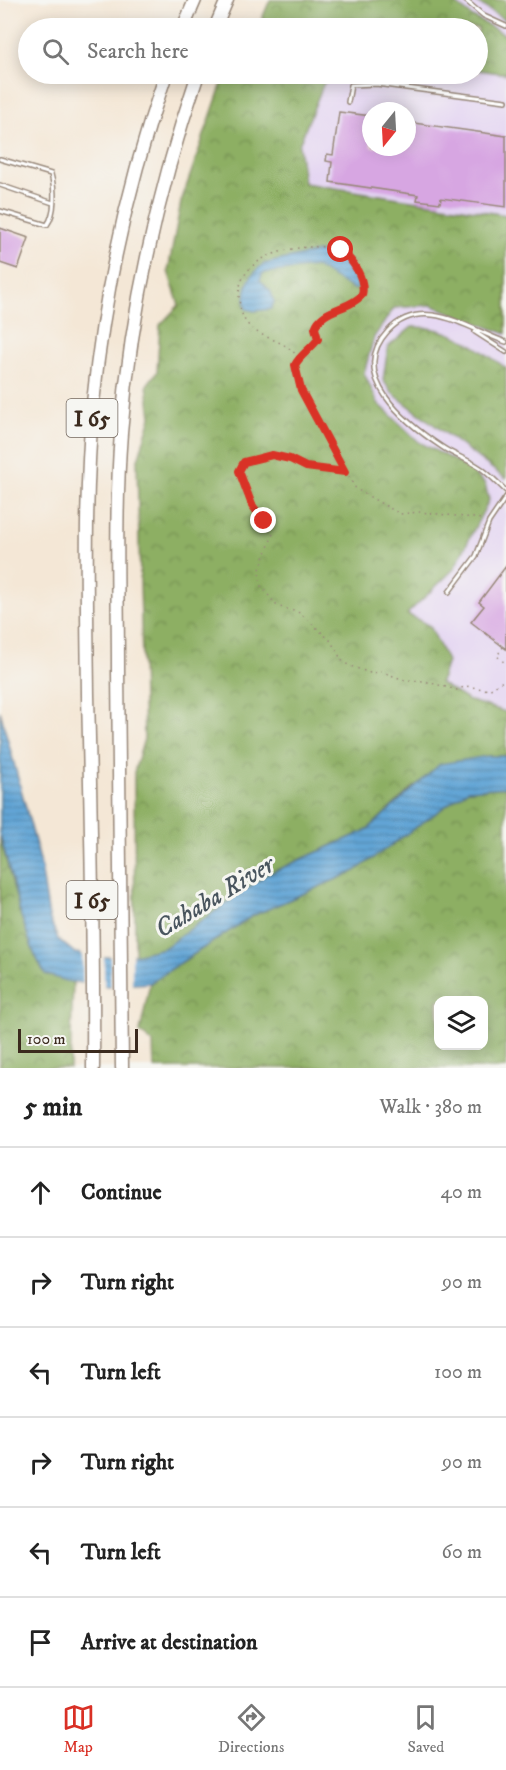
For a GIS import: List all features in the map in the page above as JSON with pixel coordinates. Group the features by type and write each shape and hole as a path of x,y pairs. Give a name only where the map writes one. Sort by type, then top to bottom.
{"highway":[{"path":"187,18 195,0"},
{"path":"219,18 227,0"},
{"name":"I 65","path":"93,1068 86,550 93,404 106,303 126,209 163,84"},
{"name":"I 65","path":"122,1068 118,499 134,325 153,228 171,159 195,84"}],"lane":[{"path":"465,0 484,16 506,26"},
{"path":"348,102 351,85 376,84 506,101"},
{"path":"0,159 51,174 53,203 47,225 0,211"},
{"path":"0,185 53,203"},
{"path":"506,342 443,316 418,314 398,321 385,334 374,364 376,380 400,414 421,433 483,470 506,491"},
{"path":"466,326 506,352"},
{"path":"449,592 476,556 489,522 506,497"}],"path":[{"path":"298,358 284,345 257,333 246,323 239,299 241,281 254,263 271,254 335,248 348,256 355,267 363,284 362,295 351,305 329,312 320,319 315,328 318,339 311,350 298,358 295,365 301,390 345,472 356,489 400,514 420,512 472,516 489,522"},
{"path":"345,472 306,467 290,459 272,455 262,455 240,466 239,471 252,505 273,534 259,572 267,596 277,606 300,613 330,640 343,662 370,673 382,672 457,690 466,686 489,690 506,679"},
{"path":"503,646 497,656 506,664"}],"shaded area":[{"path":"327,0 506,0 506,731 407,701 248,254 294,84 488,84 488,18 424,18"}],"green space":[{"path":"270,0 451,0 475,18 262,18"},
{"path":"473,0 506,0 506,21"},
{"path":"488,25 506,35 506,74 488,71"},
{"path":"222,84 324,84 299,145 304,183 506,215 506,334 431,305 394,308 374,337 364,373 378,403 419,442 467,467 485,484 489,500 454,569 407,614 430,626 447,661 440,683 467,700 506,712 506,756 488,756 413,787 367,830 266,875 164,948 135,955 134,772 144,739 137,463 151,417 147,385 157,372 160,325 179,305 168,271 181,202"},
{"path":"412,327 438,330 462,339 506,368 506,479 392,393 383,380 388,347"},
{"path":"506,787 506,1068 154,1068 153,1043 140,1032 150,983 252,916 355,871 468,790"},
{"path":"0,837 21,916 34,953 45,974 73,982 70,1068 0,1068"}],"water":[{"path":"317,252 334,252 348,260 358,288 354,290 316,267 263,273 260,280 271,292 274,302 271,309 254,311 246,309 245,296 250,279 264,264"},
{"path":"0,711 40,860 49,917 58,939 75,953 106,957 139,954 164,948 266,875 367,830 440,764 488,756 506,756 506,787 468,790 355,871 252,916 150,983 108,986 66,981 45,974 34,953 21,916 0,834"}],"pier":[{"path":"82,951 104,953 104,988 83,986"},
{"path":"132,952 132,987 111,989 110,953"}],"building":[{"path":"339,112 362,115 362,156 416,156 416,123 506,136 506,207 441,198 440,203 417,200 418,195 330,182 332,162 326,161 327,154 333,155"},
{"path":"0,228 29,238 18,269 0,263"},
{"path":"506,566 506,649 471,622 484,606 479,602"}],"route":[{"path":"264,521 252,505 239,471 244,462 262,455 272,455 290,459 306,467 345,472 308,405 295,372 298,358 311,350 318,339 315,328 320,319 329,312 351,305 362,295 363,284 348,256 341,250"}],"water label":[{"name":"Cahaba River","path":"214,896"}]}
